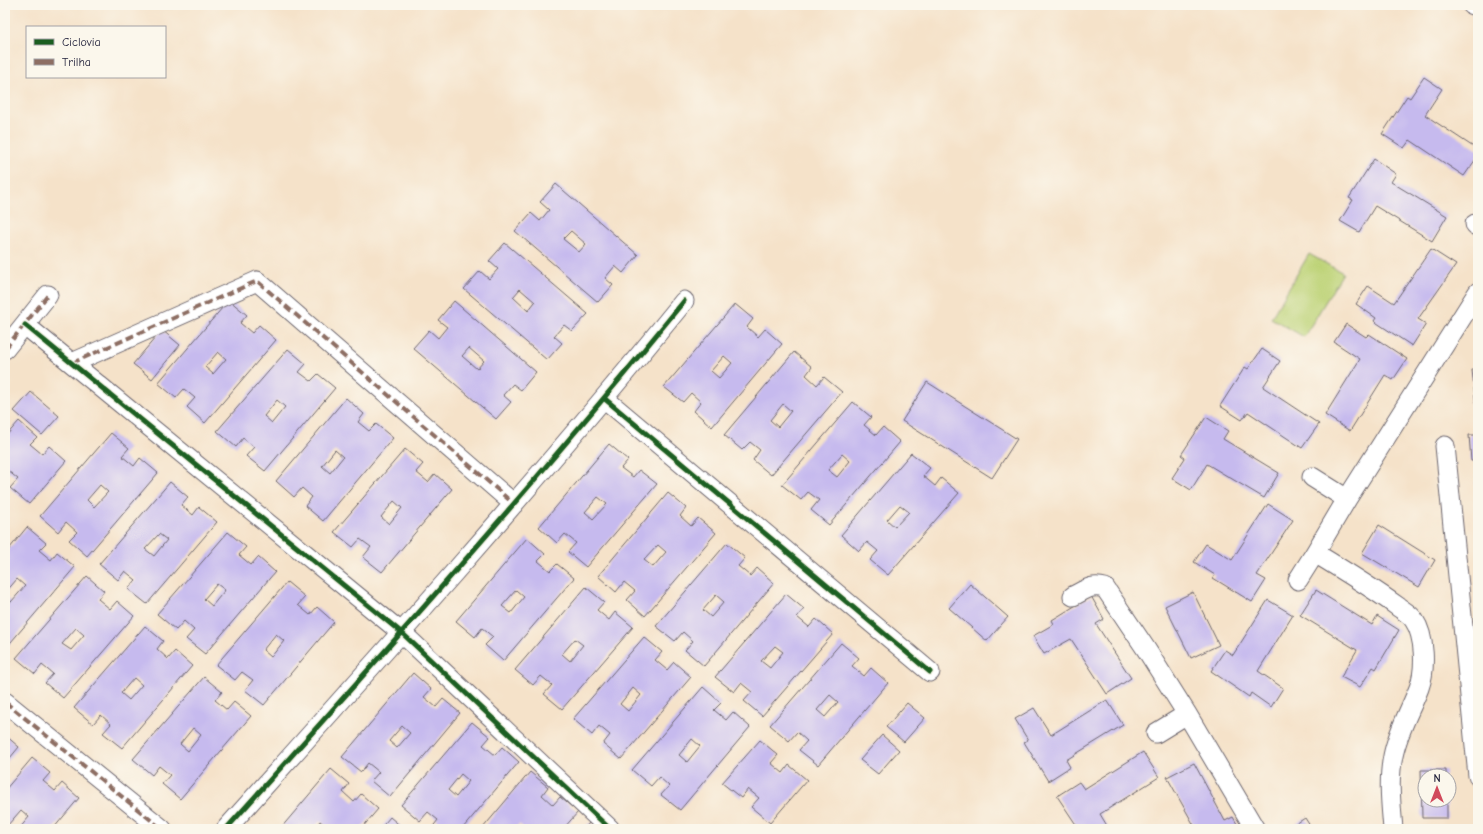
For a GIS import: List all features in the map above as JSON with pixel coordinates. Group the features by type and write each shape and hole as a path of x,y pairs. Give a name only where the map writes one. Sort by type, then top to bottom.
{"street":[{"path":"1472,5 1478,6"},
{"path":"72,363 257,281 514,504"},
{"path":"1298,580 1316,553 1347,498 1478,292"},
{"path":"5,349 48,295"},
{"path":"226,829 402,633 514,504 605,399 684,301"},
{"path":"25,325 402,633 610,829"},
{"path":"605,399 930,672"},
{"path":"1445,446 1471,631 1478,776"},
{"path":"1312,477 1347,498"},
{"path":"1316,553 1387,599 1413,618 1420,634 1423,653 1420,687 1400,729 1390,774 1390,802 1393,829"},
{"path":"1073,596 1091,587 1098,586 1105,588 1146,648 1188,714 1255,829"},
{"path":"5,702 162,829"},
{"path":"1156,733 1188,714"}],"green space":[{"path":"1309,254 1343,273 1304,337 1271,318"}],"building":[{"path":"1424,77 1442,89 1425,115 1478,150 1478,156 1464,176 1410,140 1404,148 1382,134 1407,96 1410,98"},
{"path":"1374,159 1396,174 1391,182 1447,216 1432,241 1375,206 1359,232 1340,221 1353,200 1349,198"},
{"path":"556,184 638,255 623,273 615,266 605,278 613,285 598,302 515,231 531,213 540,221 549,210 540,202","holes":["571,231 586,244 579,252 563,239"]},
{"path":"505,243 588,314 572,331 564,325 554,336 562,343 547,360 464,289 480,271 489,279 498,269 489,261","holes":["520,289 535,302 528,311 513,297"]},
{"path":"1431,249 1456,265 1418,319 1426,324 1412,346 1374,321 1376,318 1356,304 1368,286 1394,303"},
{"path":"229,300 247,315 240,323 252,333 259,325 276,340 205,423 187,407 195,398 184,389 176,398 158,383","holes":["218,352 226,359 213,374 205,367"]},
{"path":"454,301 536,372 521,390 513,384 503,395 511,402 496,419 413,348 429,330 438,338 447,327 438,320","holes":["469,348 484,361 477,369 462,356"]},
{"path":"735,304 753,319 747,327 758,337 765,329 782,344 712,427 694,411 701,402 691,393 683,402 664,387","holes":["724,356 732,363 719,378 711,371"]},
{"path":"1346,324 1366,337 1369,334 1407,359 1393,380 1385,375 1350,431 1325,415 1360,359 1334,342"},
{"path":"162,330 180,345 152,379 133,364"},
{"path":"288,349 306,364 299,372 311,381 318,374 335,388 265,471 246,456 254,447 243,438 236,447 217,431","holes":["277,400 285,407 272,423 264,416"]},
{"path":"1262,349 1280,361 1263,387 1319,424 1302,448 1248,412 1242,420 1220,406 1245,367 1248,369"},
{"path":"794,352 812,367 806,375 817,385 824,377 842,392 771,475 753,460 760,450 750,442 742,450 724,435","holes":["783,404 791,411 778,427 770,420"]},
{"path":"1478,369 1478,417 1477,417 1472,370"},
{"path":"927,382 1017,439 992,478 902,421"},
{"path":"31,392 59,416 42,435 14,411"},
{"path":"346,398 364,414 358,422 369,431 376,424 393,438 323,521 305,506 312,497 302,488 294,497 276,481","holes":["335,450 343,457 330,473 322,466"]},
{"path":"853,402 871,417 864,425 876,435 883,427 900,442 829,525 811,510 819,500 808,492 801,500 782,485","holes":["842,454 850,461 837,477 828,470"]},
{"path":"1206,417 1228,431 1223,439 1279,473 1264,498 1207,464 1191,490 1172,478 1185,458 1181,455"},
{"path":"19,421 37,437 30,444 42,454 49,446 66,461 29,504 10,488 18,479 7,470 5,473 5,437"},
{"path":"111,433 129,448 122,456 134,466 140,458 158,473 87,556 69,540 77,532 66,522 58,532 40,516","holes":["100,485 108,492 94,507 87,500"]},
{"path":"1469,435 1478,435 1478,461 1471,461"},
{"path":"609,444 628,460 621,468 633,477 639,470 657,484 586,567 568,552 576,543 565,534 557,543 539,527","holes":["598,497 607,504 593,519 585,512"]},
{"path":"405,449 423,464 416,472 428,482 435,474 452,489 382,572 363,557 371,547 360,539 353,547 334,532","holes":["394,501 402,508 389,524 381,517"]},
{"path":"911,453 930,468 923,476 935,486 941,478 959,493 888,575 870,560 878,551 867,542 859,551 841,535","holes":["900,505 909,512 895,527 887,520"]},
{"path":"170,482 188,497 181,505 193,515 199,507 217,522 147,604 128,589 136,580 125,571 118,580 99,564","holes":["159,534 167,540 154,556 145,549"]},
{"path":"1475,482 1478,482 1478,495 1477,495"},
{"path":"668,493 686,508 680,516 691,526 698,518 716,533 645,616 627,600 635,591 624,582 616,592 598,576","holes":["658,545 666,552 653,567 644,560"]},
{"path":"1268,504 1293,520 1257,575 1266,580 1252,602 1213,578 1215,575 1194,562 1206,544 1232,560"},
{"path":"1379,525 1435,560 1419,587 1362,553"},
{"path":"27,527 46,543 39,550 51,560 57,552 75,567 5,649 5,597 11,602 25,586 17,579 5,593 5,554"},
{"path":"228,532 246,547 239,555 251,565 258,557 275,572 205,654 186,639 194,630 184,621 176,630 157,614","holes":["217,584 225,590 212,606 204,599"]},
{"path":"527,538 545,554 538,561 550,571 557,564 574,578 503,661 485,645 493,637 482,628 475,637 456,621","holes":["516,590 524,597 511,613 502,606"]},
{"path":"727,543 745,558 738,566 750,576 757,568 774,583 704,666 685,650 693,641 683,632 675,641 656,626","holes":["716,595 724,602 711,617 703,610"]},
{"path":"87,576 104,591 98,599 110,609 117,601 134,616 63,698 45,683 53,674 42,665 35,674 16,658","holes":["76,628 84,635 71,650 62,644"]},
{"path":"287,582 305,597 298,605 310,615 317,607 334,622 264,705 245,690 253,680 242,672 235,680 216,665","holes":["276,634 284,641 271,657 263,650"]},
{"path":"970,584 1008,617 987,641 949,608"},
{"path":"586,587 604,602 597,610 609,620 615,612 633,627 562,709 544,694 552,685 541,676 533,685 515,670","holes":["575,639 583,645 570,661 562,654"]},
{"path":"1316,590 1372,625 1377,616 1399,630 1376,669 1373,667 1360,687 1341,677 1357,650 1300,615"},
{"path":"1193,592 1219,645 1191,658 1165,606"},
{"path":"786,594 804,609 797,617 809,627 816,619 833,634 762,716 744,701 752,692 741,683 734,692 715,677","holes":["775,646 783,652 770,668 761,661"]},
{"path":"1091,596 1104,619 1096,624 1131,678 1107,694 1071,639 1044,654 1033,636 1054,624 1052,620"},
{"path":"1268,600 1293,615 1258,671 1283,688 1271,707 1251,693 1249,697 1211,671 1225,650 1233,655"},
{"path":"145,626 163,641 157,649 168,659 175,651 192,666 122,748 103,733 111,724 101,715 93,724 74,708","holes":["134,678 142,685 129,700 121,693"]},
{"path":"644,637 662,652 655,660 667,670 674,662 691,677 621,759 603,744 610,735 599,726 592,735 573,719","holes":["633,688 641,695 628,711 620,704"]},
{"path":"841,643 859,658 852,666 864,676 871,668 888,683 818,765 799,750 807,741 797,732 789,741 770,725","holes":["830,695 838,702 825,717 817,710"]},
{"path":"413,673 431,689 424,697 436,707 443,699 460,713 390,797 371,781 379,772 368,763 361,772 342,757","holes":["402,726 410,733 397,748 389,741"]},
{"path":"204,677 222,692 215,700 227,710 234,702 251,716 180,799 162,784 170,775 159,766 152,775 133,759","holes":["193,728 201,735 188,751 180,744"]},
{"path":"703,687 721,703 714,710 726,720 733,712 750,727 680,810 661,795 669,786 659,777 651,786 632,770","holes":["692,739 700,746 687,762 679,755"]},
{"path":"1107,700 1123,725 1066,760 1070,767 1048,781 1024,742 1028,740 1015,719 1034,708 1051,735"},
{"path":"907,703 925,718 904,742 886,727"},
{"path":"472,722 490,737 483,745 495,755 502,747 519,762 462,829 431,829 438,820 428,812 420,821 401,805","holes":["461,774 469,781 456,797 448,790"]},
{"path":"5,735 19,747 5,764"},
{"path":"882,735 899,750 878,774 860,760"},
{"path":"760,740 778,755 771,763 783,773 789,765 807,780 770,823 751,807 759,798 748,789 741,798 722,783"},
{"path":"1143,752 1159,777 1100,814 1109,829 1079,829 1057,796 1079,782 1084,789"},
{"path":"32,758 50,773 43,781 55,791 62,783 79,798 53,829 19,829 29,817 21,810 7,826 11,829 5,829 5,790"},
{"path":"1194,763 1225,821 1233,817 1240,829 1196,829 1167,777"},
{"path":"331,769 349,784 343,792 354,802 361,794 378,809 361,829 327,829 328,828 320,821 313,829 280,829"},
{"path":"530,772 548,787 542,795 553,805 560,797 578,812 563,829 525,829 519,824 515,829 482,829"},
{"path":"1422,808 1447,808 1447,818 1422,818"},
{"path":"390,817 404,829 380,829"},
{"path":"1305,818 1312,829 1288,829"},
{"path":"589,823 597,829 584,829"}],"marked path":[{"path":"72,363 257,281 514,504"},
{"path":"5,349 48,295"},
{"path":"5,702 162,829"}],"cycle path":[{"path":"226,829 516,502 629,369 684,301"},
{"path":"25,325 402,633 610,829"},
{"path":"605,399 930,672"}]}
